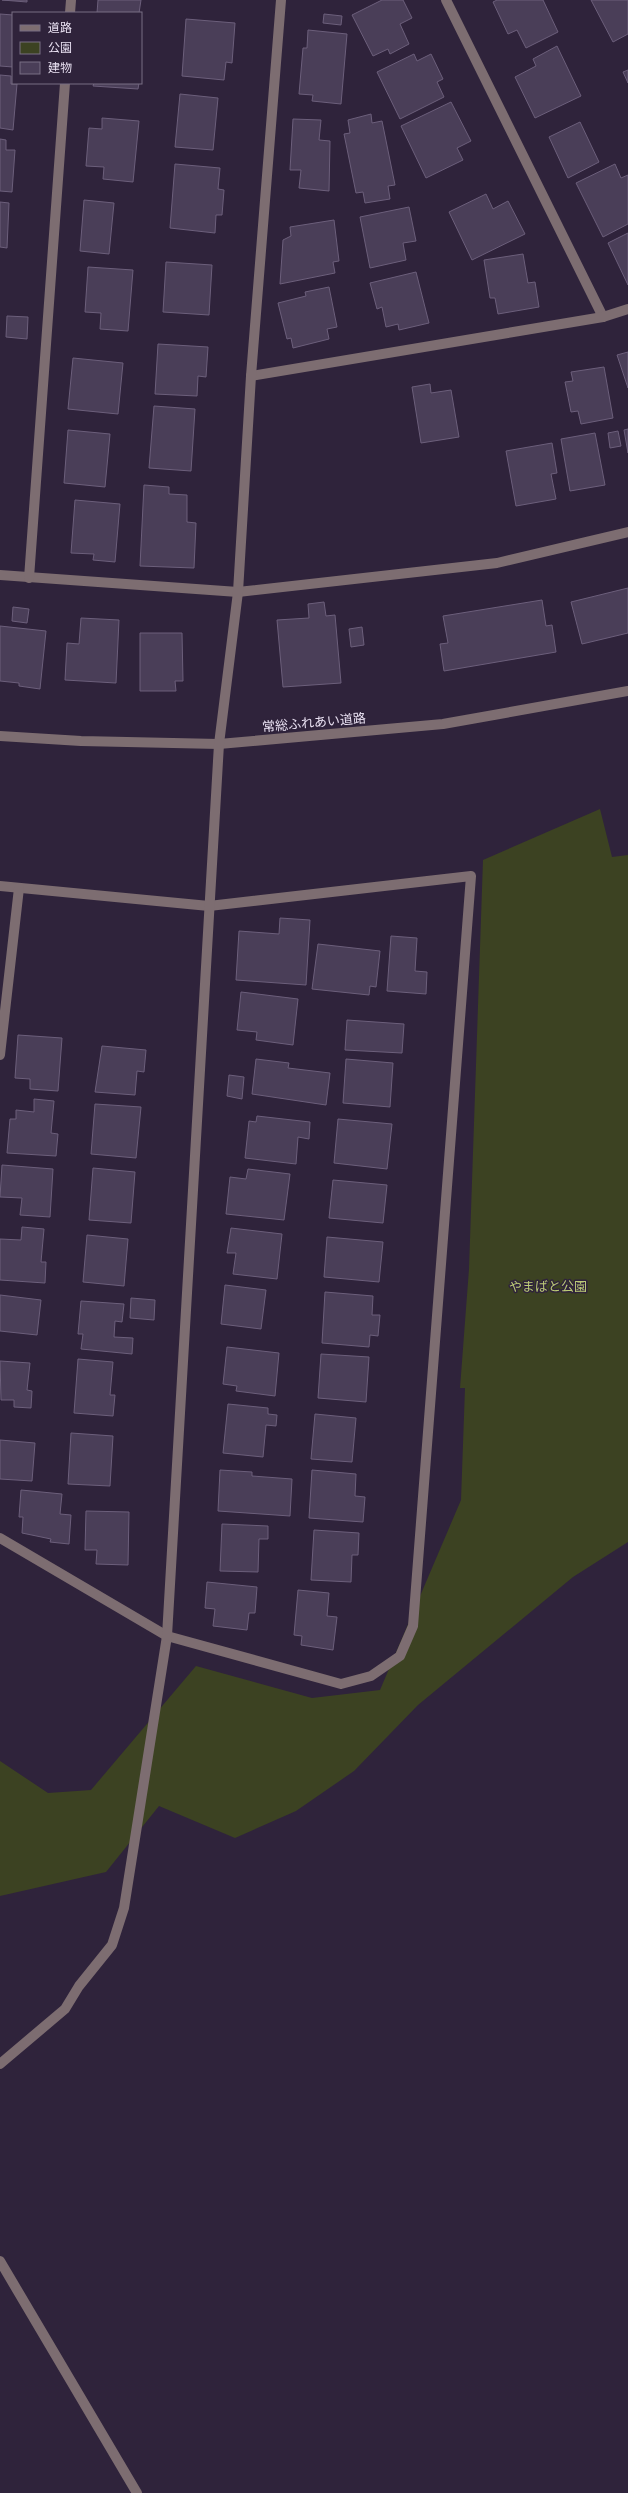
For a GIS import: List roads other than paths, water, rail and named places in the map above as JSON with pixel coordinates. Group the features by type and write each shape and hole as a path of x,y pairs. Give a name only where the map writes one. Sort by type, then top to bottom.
{"street":[{"path":"70,12 71,0"},
{"path":"0,2064 65,2009 79,1986 112,1945 124,1908 167,1636 219,744 238,592 251,376 281,0"},
{"path":"446,0 603,317"},
{"path":"29,578 65,84"},
{"path":"251,376 603,317 628,309"},
{"path":"0,575 238,592 497,562 628,532"},
{"name":"常総ふれあい道路","path":"0,736 81,742 219,744 443,724 628,691"},
{"path":"0,886 209,906 470,876 413,1626 400,1656 370,1676 341,1684 167,1636 0,1538"},
{"path":"0,1055 19,888"},
{"path":"0,2262 137,2493"}],"park label":[{"name":"やまばと公園","path":"548,1287"}]}
